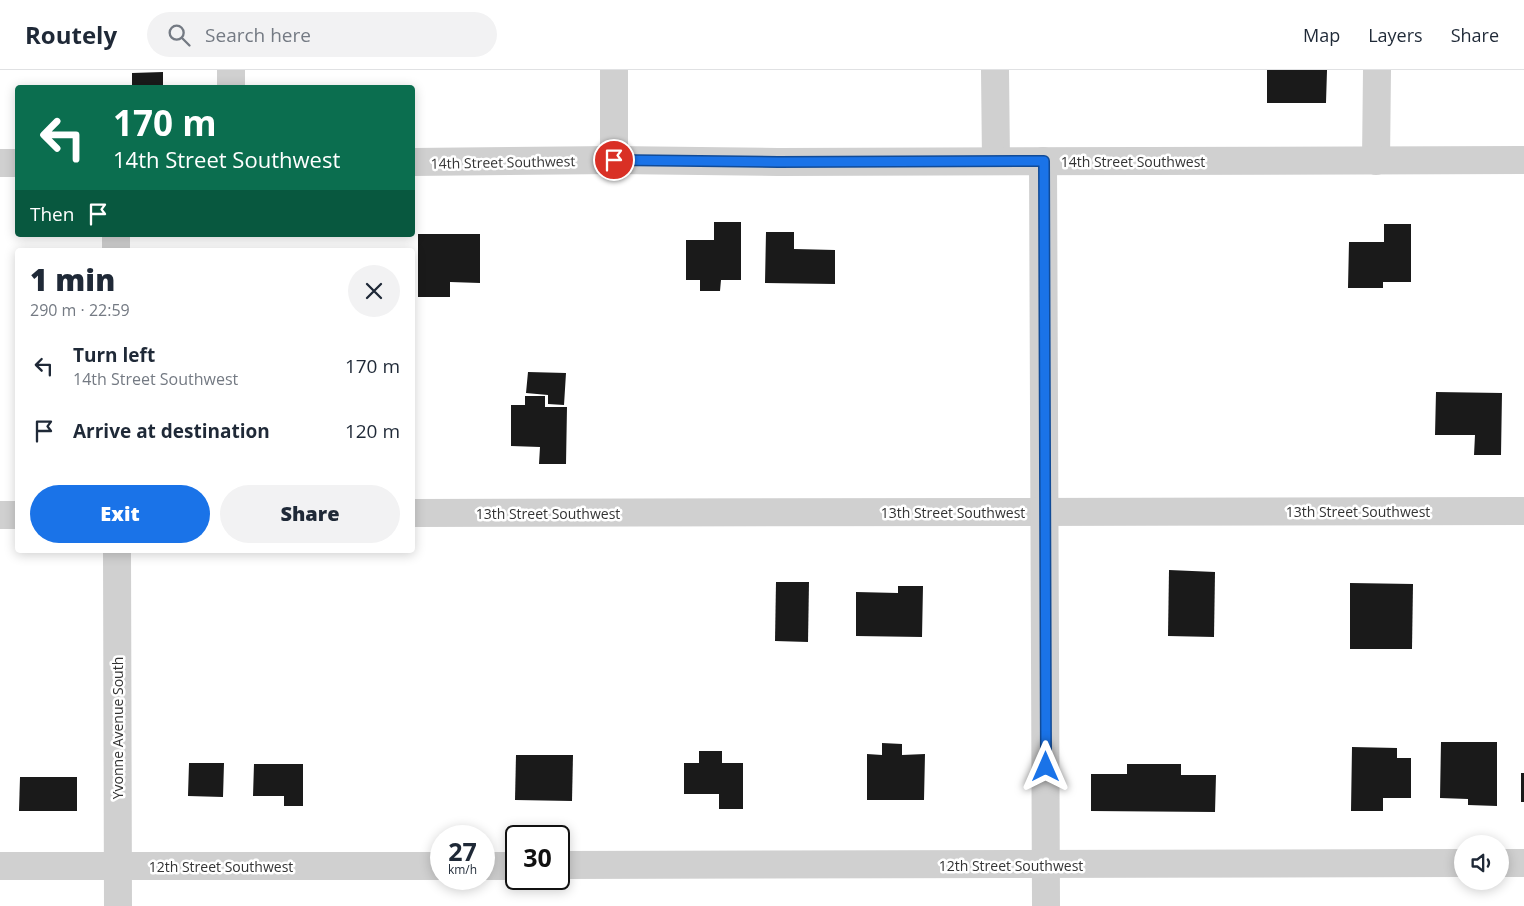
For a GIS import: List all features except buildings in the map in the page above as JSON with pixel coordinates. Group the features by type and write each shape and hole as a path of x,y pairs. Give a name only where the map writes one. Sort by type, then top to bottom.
{"street":[{"path":"231,70 231,85"},
{"path":"614,70 614,160"},
{"path":"995,70 996,161"},
{"path":"1376,161 1377,70"},
{"name":"14th Street Southwest","path":"415,162 614,160 778,162 1524,160"},
{"path":"1044,161 1046,906"},
{"path":"0,163 15,163"},
{"name":"13th Street Southwest","path":"415,513 1524,511"},
{"path":"0,515 15,515"},
{"name":"Yvonne Avenue South","path":"117,553 118,906"},
{"path":"1509,863 1524,863"},
{"name":"12th Street Southwest","path":"570,866 1454,864"},
{"name":"12th Street Southwest","path":"0,866 430,866"}],"route":[{"path":"614,160 778,162 1044,161 1046,767"}]}
